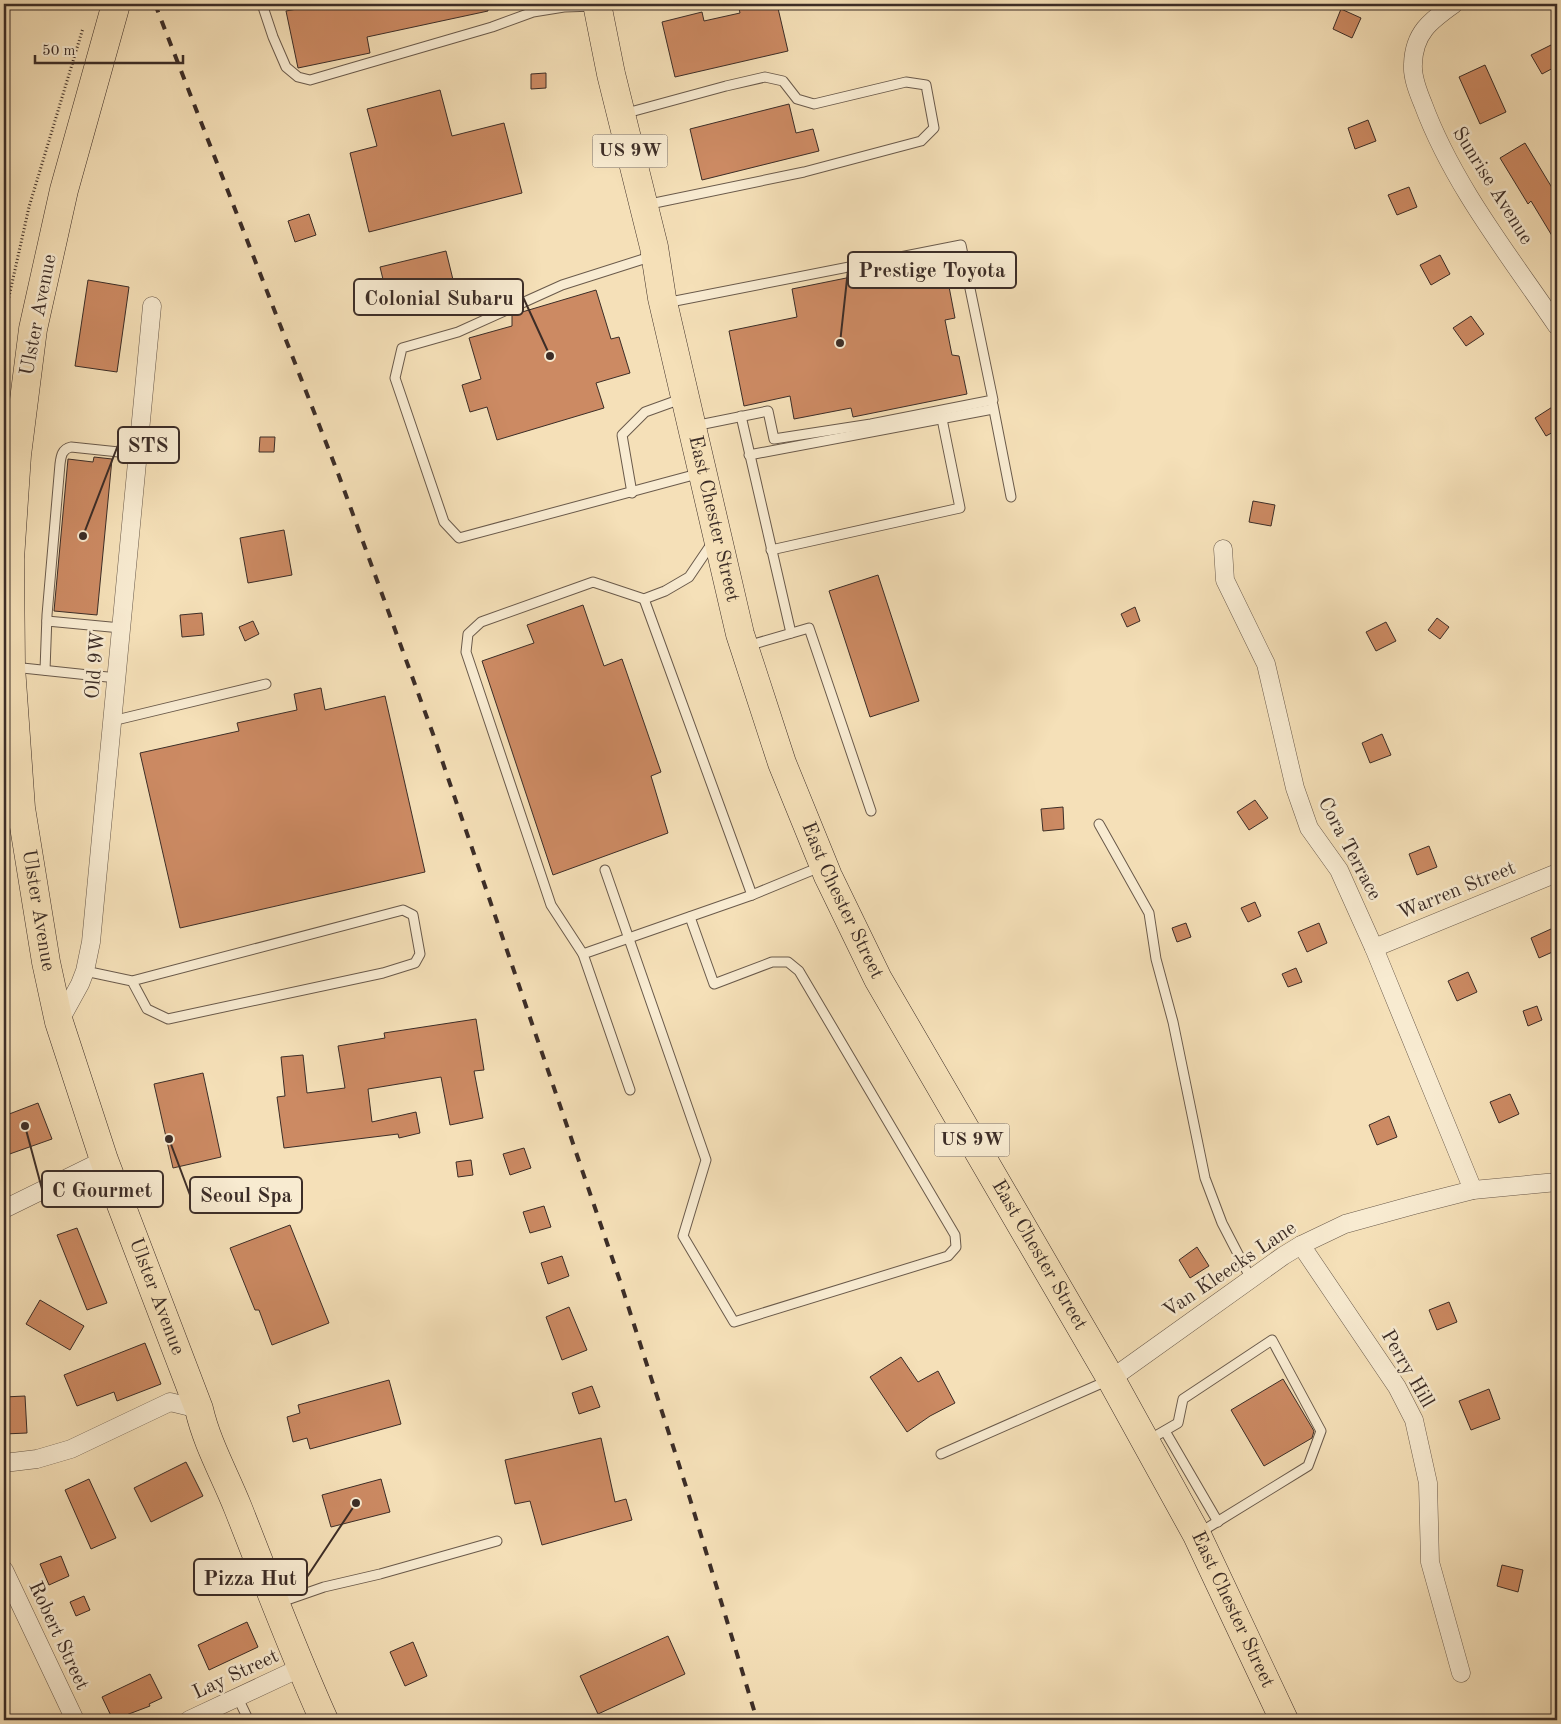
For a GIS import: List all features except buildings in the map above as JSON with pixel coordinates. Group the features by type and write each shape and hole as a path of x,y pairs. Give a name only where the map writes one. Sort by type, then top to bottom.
{"main road":[{"name":"East Chester Street","path":"597,5 611,74 644,205 663,303 744,647 782,763 828,876 878,979 1112,1378 1155,1436 1207,1528 1284,1720"},
{"name":"Ulster Avenue","path":"115,9 64,190 33,329 17,455 10,559 7,667 22,808 46,962 59,1022 104,1160 199,1409 203,1428 232,1494 300,1668 324,1720"}],"street":[{"name":"Sunrise Avenue","path":"1454,4 1425,27 1418,40 1412,65 1416,87 1433,131 1475,206 1557,326"},
{"name":"Old 9W","path":"59,1022 80,984 85,971 91,942 152,306"},
{"name":"Cora Terrace","path":"1222,549 1225,580 1266,664 1295,788 1309,828 1339,870 1374,948 1473,1190"},
{"name":"Warren Street","path":"1374,948 1557,873"},
{"path":"4,1209 104,1160"},
{"name":"Van Kleecks Lane","path":"1112,1378 1250,1279 1301,1245 1345,1224 1414,1204 1473,1190 1557,1182"},
{"name":"Perry Hill","path":"1301,1245 1397,1387 1414,1420 1428,1483 1430,1562 1461,1673"},
{"path":"4,1462 37,1459 70,1449 170,1402 199,1409"},
{"name":"Robert Street","path":"4,1570 75,1720"},
{"name":"Lay Street","path":"189,1720 300,1668"}],"lane":[{"path":"262,4 286,68 298,77 310,80 492,27 533,12 564,7 597,5"},
{"path":"621,114 765,77 783,81 798,99 814,104 906,82 926,85 934,128 921,141 804,172 644,205"},
{"path":"663,303 961,245 1011,497"},
{"path":"655,256 562,285 458,332 402,348 395,378 444,522 459,538 703,473"},
{"path":"632,493 622,435 645,412 685,398"},
{"path":"692,426 768,411 774,440 993,405"},
{"path":"749,454 942,419 993,405"},
{"path":"741,416 791,633"},
{"path":"771,550 960,508 942,419"},
{"path":"45,670 47,621 62,453 66,448 70,447 138,454"},
{"path":"630,1090 583,954 552,905 466,652 468,634 481,622 593,582 644,599 665,591 689,576 718,536"},
{"path":"644,599 752,895"},
{"path":"47,621 121,628"},
{"path":"744,647 809,628 871,811"},
{"path":"7,667 117,678"},
{"path":"112,721 266,684"},
{"path":"1099,824 1149,913 1156,959 1173,1022 1205,1178 1222,1224 1250,1279"},
{"path":"583,954 752,895 824,866"},
{"path":"605,870 706,1160 683,1236 734,1322 948,1256 956,1247 955,1236 799,971 788,962 772,962 714,984 690,916"},
{"path":"85,971 132,981 403,910 413,915 420,954 415,963 384,973 168,1019 147,1009 132,981"},
{"path":"1155,1436 1178,1423 1183,1399 1272,1340 1321,1431 1308,1466 1207,1528"},
{"path":"941,1454 1112,1378"},
{"path":"275,1604 324,1587 380,1574 497,1541"},
{"path":"237,1696 246,1716 245,1720"}],"path":[{"path":"4,332 6,310 29,207 80,36 86,22"}],"railway":[{"path":"155,4 339,476 433,734 620,1281 690,1499 757,1720"}],"place":[{"name":"Prestige Toyota","path":"840,343"},
{"name":"Colonial Subaru","path":"550,356"},
{"name":"STS","path":"83,536"},
{"name":"C Gourmet","path":"25,1126"},
{"name":"Seoul Spa","path":"169,1139"},
{"name":"Pizza Hut","path":"356,1503"}]}
